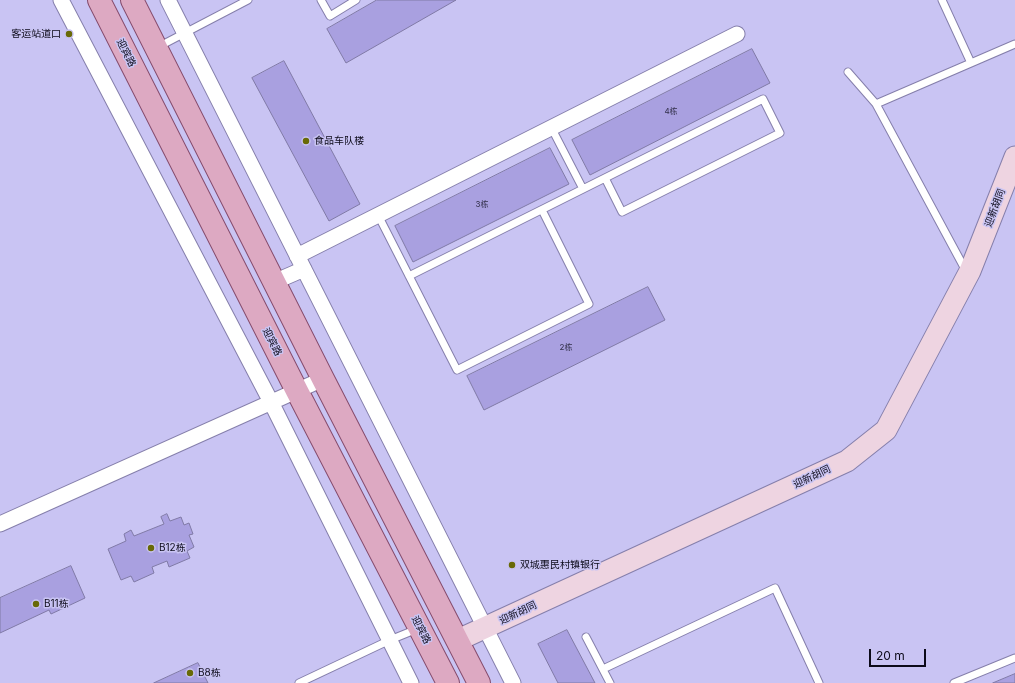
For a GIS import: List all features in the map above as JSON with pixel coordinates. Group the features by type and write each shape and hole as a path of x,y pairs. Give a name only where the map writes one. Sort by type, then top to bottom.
{"main road":[{"name":"迎宾路","path":"99,0 297,391 448,683"},
{"path":"132,0 323,379 479,683"}],"street":[{"path":"61,0 271,402 411,683"},
{"path":"168,0 513,683"},
{"path":"274,282 300,262 378,215 737,34"},
{"name":"迎新胡同","path":"458,640 848,461 886,430 968,274 1015,157"},
{"path":"0,524 323,379"}],"lane":[{"path":"156,48 248,0"},
{"path":"321,0 330,16 356,0"},
{"path":"942,0 971,63"},
{"path":"876,104 1015,44"},
{"path":"848,72 876,104 968,274"},
{"path":"409,276 542,210 583,189 605,178 763,99 780,132 622,212 605,178"},
{"path":"551,128 583,189"},
{"path":"378,215 457,370 589,304 542,210"},
{"path":"603,669 776,588 819,683"},
{"path":"299,683 390,640 420,628"},
{"path":"586,637 610,683"},
{"path":"954,683 1015,658"}],"building":[{"path":"377,0 456,0 346,63 327,29"},
{"path":"752,49 770,83 590,175 572,140"},
{"name":"食品车队楼","path":"284,61 360,204 329,221 252,78"},
{"path":"550,148 569,184 413,262 395,226"},
{"path":"648,287 665,320 484,410 467,376"},
{"name":"B12栋","path":"167,514 170,521 181,517 184,525 189,523 193,534 189,535 194,547 187,551 190,558 169,567 167,561 152,567 154,573 134,582 131,576 121,580 108,549 126,541 124,534 131,530 134,536 164,524 161,517"},
{"name":"B11栋","path":"71,566 85,598 51,614 49,610 0,633 0,598"},
{"path":"567,630 595,683 558,683 538,644"},
{"name":"B8栋","path":"198,663 208,683 154,683"},
{"path":"1015,674 1015,683 993,683"}],"place":[{"name":"客运站道口","path":"69,34"},
{"name":"食品车队楼","path":"306,141"},
{"name":"B12栋","path":"151,548"},
{"name":"双城惠民村镇银行","path":"512,565"},
{"name":"B11栋","path":"36,604"},
{"name":"B8栋","path":"190,673"}]}
